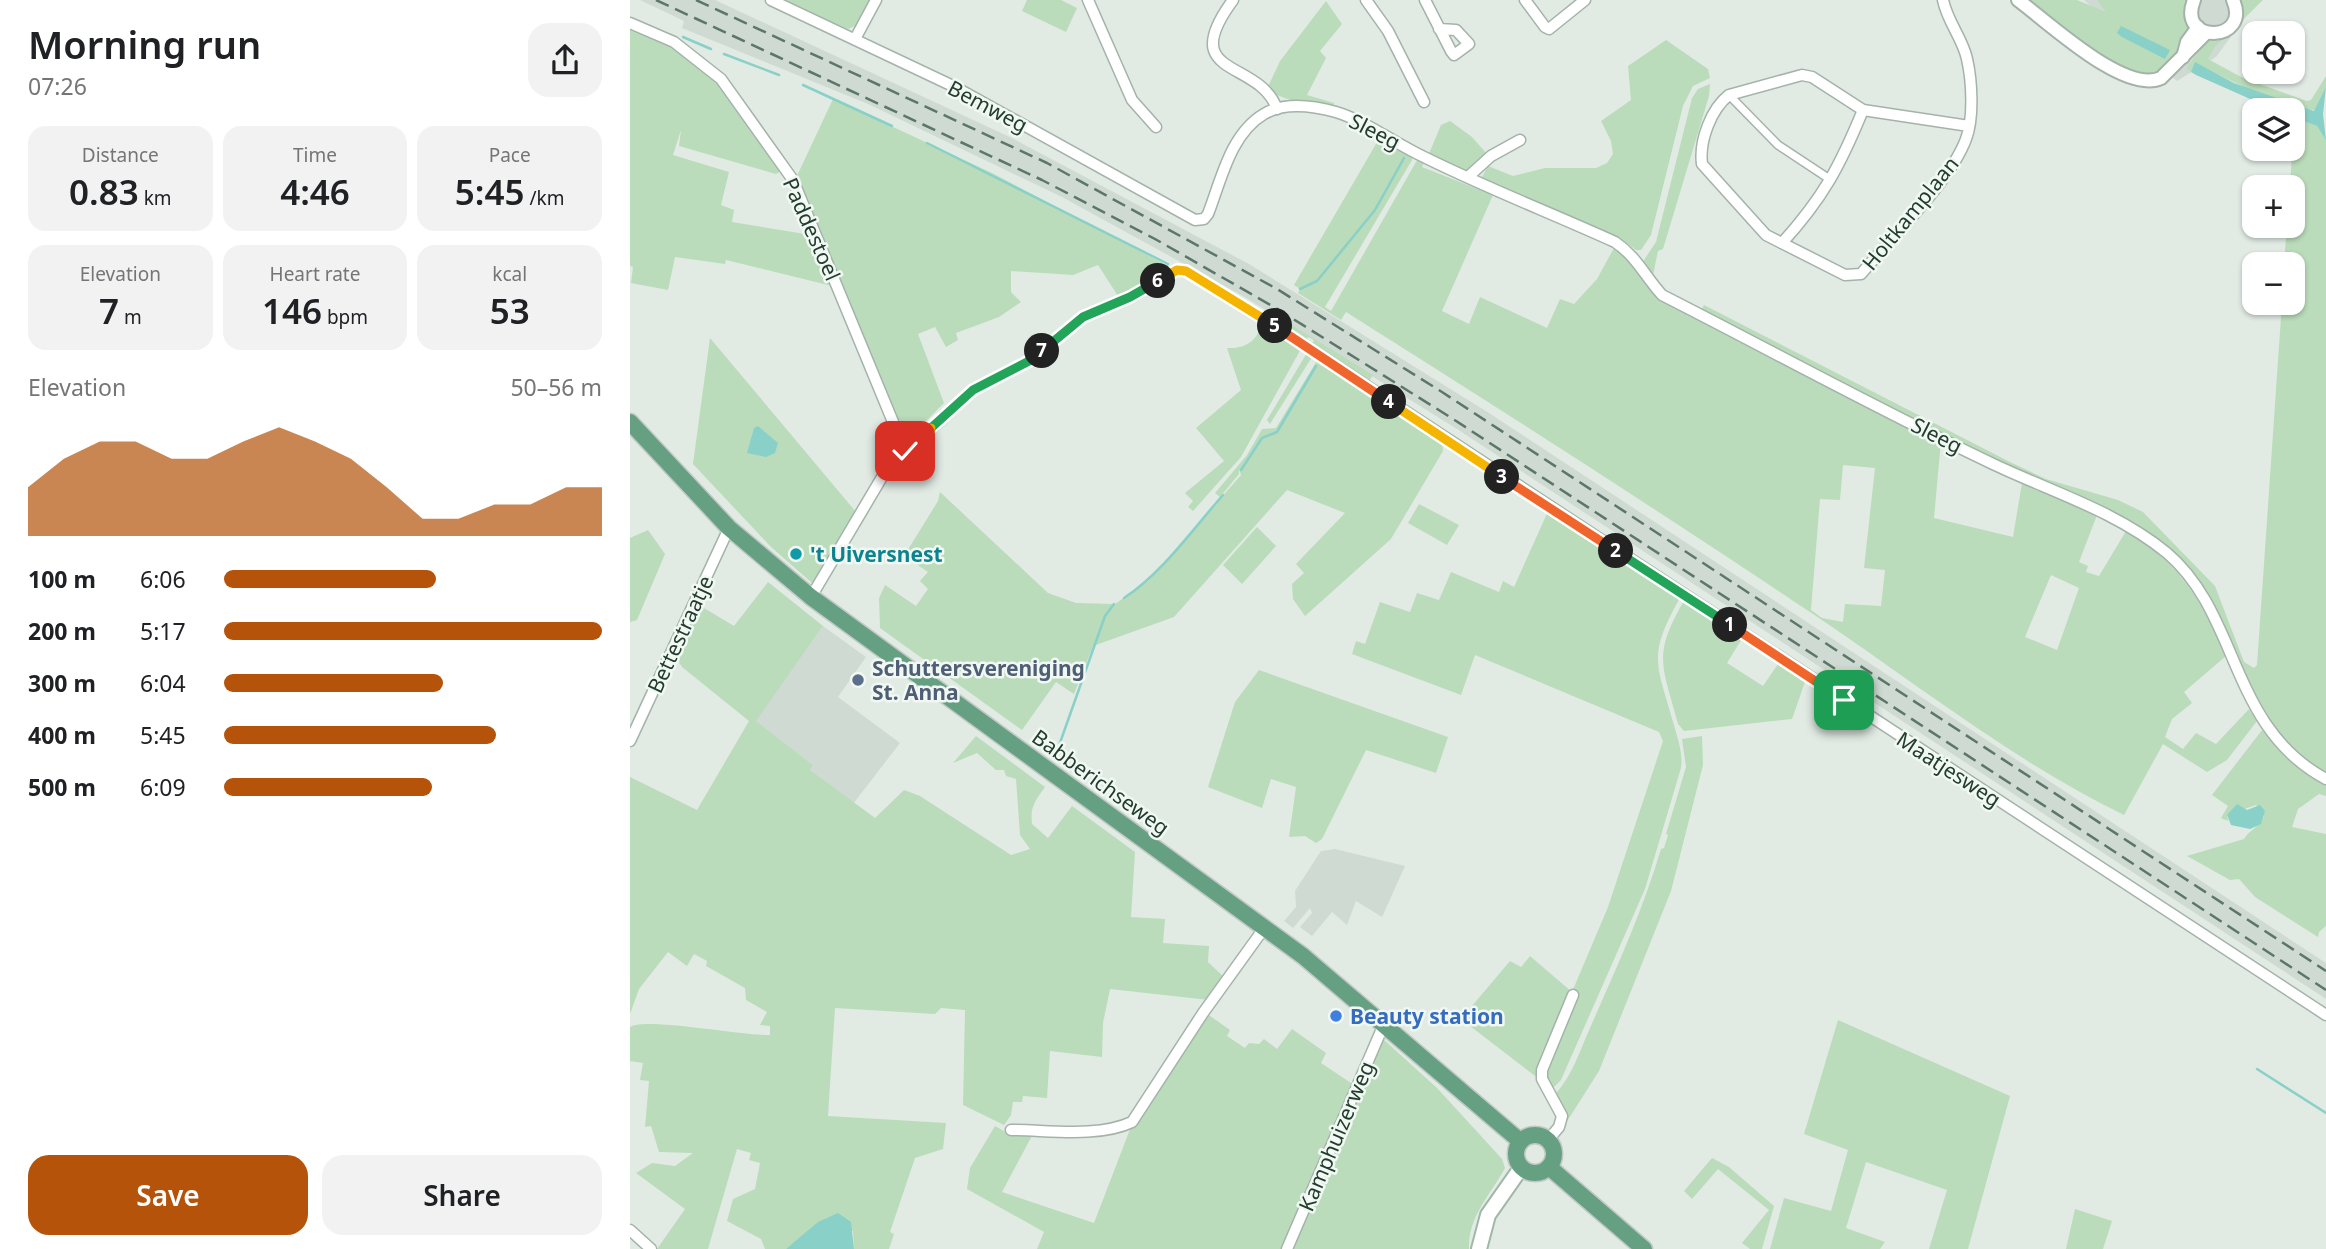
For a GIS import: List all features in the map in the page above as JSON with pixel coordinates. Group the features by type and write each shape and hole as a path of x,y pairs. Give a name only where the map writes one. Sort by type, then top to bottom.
{"main road":[{"name":"Babberichseweg","path":"630,422 729,528 811,597 1265,927 1384,1024 1520,1141"},
{"path":"1534,1135 1548,1140 1554,1153 1549,1167 1536,1173 1521,1168 1516,1155 1520,1141 1534,1135"},
{"path":"1549,1167 1644,1249"},
{"path":"1479,1249 1488,1215 1521,1168"}],"street":[{"name":"Bemweg","path":"771,0 955,87 1189,218 1200,221 1208,214 1233,149 1242,135 1263,114 1277,109"},
{"path":"855,39 877,0"},
{"path":"1088,0 1132,100 1156,127"},
{"path":"1233,0 1213,30 1214,49 1227,65 1270,95 1277,109"},
{"path":"1366,0 1388,31 1424,102"},
{"path":"1425,0 1439,29"},
{"path":"1525,0 1549,29 1585,0"},
{"path":"1943,0 1967,60 1969,126"},
{"path":"2018,0 2100,62 2137,82 2152,83 2161,78 2183,57 2187,42 2202,30"},
{"path":"2194,0 2191,15 2202,30 2214,34 2230,28 2236,13 2235,2"},
{"name":"Paddestoel","path":"630,23 674,43 721,79 793,180 905,451"},
{"name":"Holtkamplaan","path":"1802,75 1812,77 1863,110 1969,126 1961,151 1946,173 1861,274 1844,275 1766,234 1702,164 1702,146 1716,107 1729,94 1802,75"},
{"path":"1729,94 1778,145 1832,181"},
{"name":"Sleeg","path":"1277,109 1294,106 1336,112 1357,120 1418,154 1615,242 1634,255 1646,277 1662,295 1993,464 2110,515 2145,536 2170,556 2204,600 2241,684 2264,723 2297,758 2326,779"},
{"path":"1782,243 1814,207 1832,181 1863,110"},
{"path":"1469,176 1491,156 1520,140"},
{"name":"Maatjesweg","path":"905,451 973,390 1031,360 1083,317 1130,297 1177,270 1186,271 1312,350 2326,1016"},
{"path":"811,597 885,472 905,451"},
{"name":"Bettestraatje","path":"630,741 729,528"},
{"path":"1011,1130 1094,1130 1118,1128 1132,1122 1203,1013 1265,927"},
{"path":"1548,1140 1559,1128 1562,1116 1542,1079 1542,1070 1573,995"},
{"name":"Kamphuizerweg","path":"1287,1249 1384,1024"},
{"path":"630,1230 651,1249"}],"shaded area":[{"path":"640,0 715,0 1012,138 1249,264 1489,413 2326,963 2326,999 1457,429 1248,299 1062,197 868,104 682,28 684,21"},
{"path":"2084,0 2258,0 2216,57 2177,81"},
{"path":"823,626 866,657 838,697 900,743 853,804 810,770 813,765 755,721"},
{"path":"1335,849 1405,866 1382,917 1356,901 1347,925 1332,912 1312,936 1300,927 1312,913 1310,908 1293,928 1284,921 1296,907 1295,891 1321,851"}],"green space":[{"path":"780,0 872,0 857,25 848,29"},
{"path":"1027,0 1061,0 1077,8 1066,32 1022,11"},
{"path":"2025,0 2077,0 2106,12 2097,0 2186,0 2187,29 2168,66 2157,75 2143,76 2108,62"},
{"path":"2241,0 2263,0 2214,48 2208,59 2242,77 2242,84 2260,84 2299,98 2272,98 2196,63 2191,72 2186,68 2209,39 2224,35"},
{"path":"1326,1 1342,24 1320,51 1326,58 1307,95 1334,103 1333,107 1290,100 1274,94 1267,89 1280,61"},
{"path":"630,27 680,52 700,68 734,104 783,170 776,174 679,146 681,130 673,155 729,172 721,205 734,210 732,222 811,235 832,286 726,260 725,264 675,257 668,290 631,283"},
{"path":"1666,40 1708,69 1710,78 1693,86 1683,106 1651,235 1641,250 1481,179 1488,166 1513,176 1545,168 1596,168 1607,163 1613,154 1611,141 1601,121 1631,100 1628,66"},
{"path":"2326,76 2326,87 2317,110 2305,109 2305,100 2311,100"},
{"path":"1710,84 1709,96 1663,249 1658,251 1652,280 1642,263 1656,242 1692,98 1698,89"},
{"path":"833,99 992,173 1170,267 1150,281 1118,296 1098,265 1073,275 1011,271 1011,292 1021,302 999,317 956,333 958,340 946,347 935,327 918,334 944,403 907,440 796,178"},
{"path":"1450,121 1472,137 1487,154 1476,166 1465,172 1428,156 1441,125"},
{"path":"2305,121 2317,126 2326,139 2326,775 2300,757 2269,723 2212,609 2159,545 1700,313 1704,305 2046,479 2118,500 2143,512 2215,586 2244,662 2254,668 2257,665 2281,315 2305,315 2305,252 2285,252 2286,238 2305,238 2305,175 2291,175 2291,161 2305,161"},
{"path":"1380,137 1412,156 1412,160 1325,307 1331,311 1416,162 1419,159 1425,160 1422,167 1493,195 1442,311 1469,324 1480,297 1547,328 1560,299 1574,304 1597,279 1615,246 1653,290 1671,304 1941,441 1934,518 2013,537 2022,483 2097,515 2079,562 2088,566 2086,572 2099,576 2126,531 2144,542 2187,584 2208,618 2226,656 2184,692 2192,703 2172,719 2165,737 2183,749 2196,733 2216,744 2249,709 2257,721 2227,760 2207,772 2163,744 2124,815 2044,771 1639,499 1346,312 1341,320 1298,293 1300,289 1294,285","holes":["1843,465 1875,468 1864,568 1885,570 1881,606 1845,604 1843,622 1822,618 1811,610 1820,499 1840,500","2051,575 2079,588 2057,650 2025,637"]},
{"path":"1267,310 1373,375 1368,383 1311,346 1314,340 1308,337 1305,342 1264,316"},
{"path":"1262,321 1302,347 1241,457 1193,511 1188,507 1193,501 1185,493 1224,461 1196,428 1241,390 1227,348 1240,347 1251,342"},
{"path":"710,338 856,512 817,582 812,583 770,546 693,464"},
{"path":"1308,351 1312,357 1270,424 1267,420"},
{"path":"1318,359 1442,441 1443,451 1391,539 1305,616 1293,599 1292,584 1304,573 1296,564 1345,513 1287,490 1174,617 1093,646 1074,694 1056,682 1022,730 880,628 879,598 885,585 916,606 928,589 920,581 928,572 904,556 938,501 940,492 1048,593 1076,603 1115,604 1148,581 1241,475 1239,469 1239,474 1220,497 1215,493 1247,455 1262,429 1276,428"},
{"path":"1419,504 1459,525 1447,545 1408,523"},
{"path":"1549,509 1681,596 1663,633 1658,659 1659,672 1680,746 1681,768 1645,889 1561,1080 1552,1089 1461,1019 1510,961 1521,967 1530,956 1572,992 1608,907 1663,741 1659,732 1475,655 1461,695 1352,654 1356,641 1365,644 1380,602 1410,612 1417,593 1439,600 1451,572 1499,592 1503,581 1514,587"},
{"path":"1257,527 1276,546 1242,584 1223,565"},
{"path":"648,530 665,554 637,620 630,622 630,538"},
{"path":"768,582 823,626 756,721 813,765 810,770 875,818 904,790 920,796 1011,855 1030,849 1020,835 1016,779 1006,776 1004,770 996,770 977,753 953,763 976,736 1045,787 1034,804 1032,824 1048,838 1072,806 1135,852 1131,917 1165,919 1163,943 1209,946 1208,962 1225,978 1209,1000 1110,989 1103,1023 1102,1057 1050,1051 1047,1098 1023,1096 1022,1102 1013,1102 1011,1115 1004,1125 963,1105 965,1010 941,1008 935,1014 835,1008 828,1116 946,1123 943,1149 915,1158 890,1232 894,1234 889,1249 854,1249 853,1231 798,1240 786,1249 765,1249 761,1239 727,1221 733,1199 755,1189 760,1163 749,1160 751,1153 737,1149 708,1249 657,1249 685,1209 636,1173 652,1163 675,1166 693,1153 659,1152 651,1126 645,1127 649,1081 640,1080 643,1063 630,1061 630,1027 674,1025 770,1035 770,1026 760,1025 767,1012 746,1000 745,988 706,966 707,961 694,954 687,966 668,952 639,989 630,1014 630,777 697,810 749,721 682,667 675,656 699,605 734,626"},
{"path":"1685,599 1743,637 1727,663 1763,686 1780,661 1806,679 1792,719 1684,731 1678,724 1663,660 1668,634"},
{"path":"1259,670 1448,737 1436,773 1366,750 1322,839 1316,843 1305,836 1289,837 1296,787 1271,779 1262,808 1208,787 1235,702"},
{"path":"2262,730 2295,762 2326,784 2326,796 2319,794 2298,809 2292,827 2326,834 2326,926 2319,932 2318,937 2255,897 2239,879 2230,880 2187,856 2244,839 2262,820 2264,816 2256,805 2227,815 2228,821 2221,818 2228,806 2212,795"},
{"path":"1702,736 1703,765 1671,891 1599,1071 1564,1126 1565,1113 1555,1094 1575,1063 1619,962 1661,849 1664,848 1686,767 1682,739"},
{"path":"1206,1013 1230,1030 1227,1036 1245,1048 1249,1043 1259,1044 1264,1039 1277,1049 1292,1029 1326,1053 1321,1063 1354,1085 1283,1249 1037,1249 1044,1232 967,1189 970,1168 995,1126 1009,1134 1034,1132 1002,1192 1094,1223 1132,1124"},
{"path":"1838,1020 2010,1096 1968,1249 1929,1249 1947,1190 1866,1162 1846,1228 1885,1242 1880,1249 1770,1249 1784,1198 1831,1211 1848,1150 1804,1134"},
{"path":"1383,1039 1437,1088 1502,1159 1505,1168 1476,1216 1469,1249 1291,1249"},
{"path":"1712,1158 1729,1167 1774,1206 1762,1249 1750,1249 1742,1243 1769,1210 1718,1169 1692,1199 1684,1191"},
{"path":"2075,1209 2112,1221 2103,1249 2066,1249"}],"water":[{"path":"2121,26 2170,50 2165,59 2122,37 2117,33"},
{"path":"2195,62 2234,83 2277,98 2248,98 2191,72"},
{"path":"2326,87 2323,114 2326,140 2317,126 2305,122 2305,108 2314,111"},
{"path":"758,426 778,443 775,453 766,457 747,453 754,428"},
{"path":"2237,804 2247,810 2260,805 2265,811 2261,824 2250,829 2231,825 2227,815"},
{"path":"838,1213 851,1222 854,1249 786,1249 818,1222"}],"waterway":[{"path":"683,37 711,49"},
{"path":"724,54 779,75"},
{"path":"803,85 892,126"},
{"path":"927,143 1168,264"},
{"path":"1300,289 1317,281 1375,210 1404,158"},
{"path":"1241,470 1262,438 1277,432 1316,366"},
{"path":"1124,598 1152,576 1223,495"},
{"path":"1056,754 1105,616 1114,604"},
{"path":"2318,1004 2326,1009"},
{"path":"2257,1069 2326,1113"}],"railway":[{"path":"656,0 1042,180 1155,239 1274,307 1450,417 2326,990"},
{"path":"696,0 1047,163 1277,289 1442,392 2326,971"}],"place":[{"name":"'t Uiversnest","path":"796,554"},
{"name":"Schuttersvereniging St. Anna","path":"858,680"},
{"name":"Beauty station","path":"1336,1016"}],"route":[{"path":"905,451 973,390 1031,360 1083,317 1130,297 1177,270 1186,271 1312,350 1844,700"}]}
